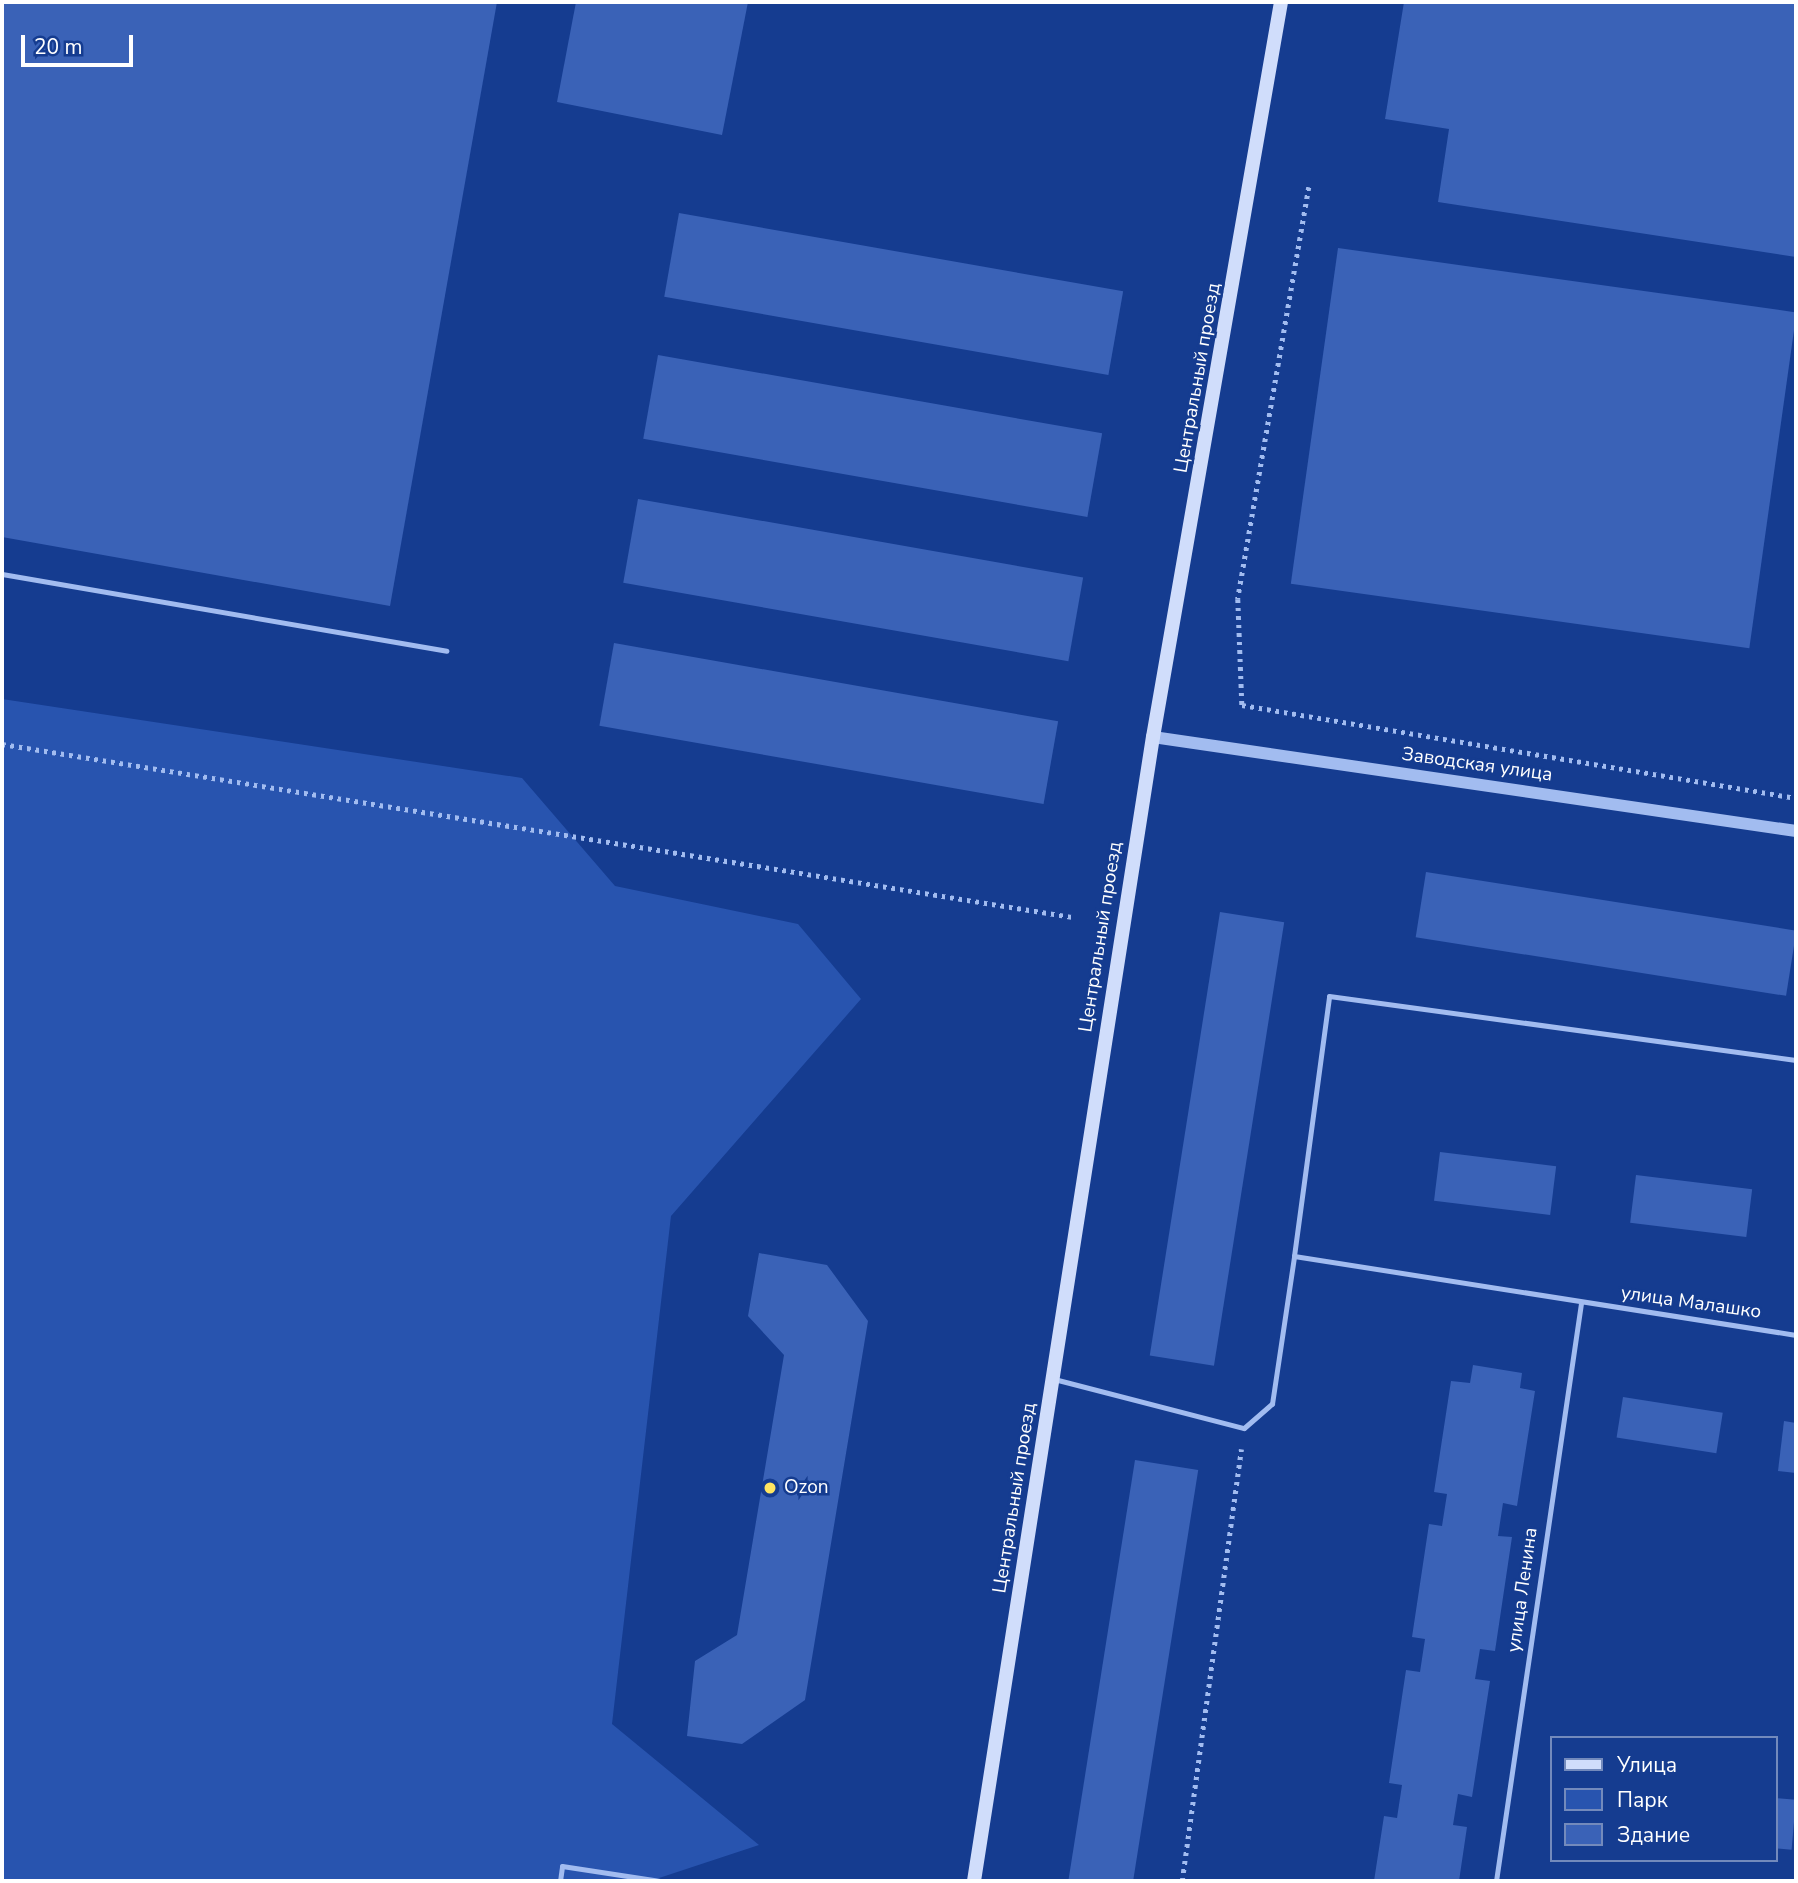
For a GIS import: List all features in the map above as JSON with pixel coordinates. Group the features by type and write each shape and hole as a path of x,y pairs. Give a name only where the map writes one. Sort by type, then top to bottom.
{"main road":[{"name":"Центральный проезд","path":"974,1881 1153,737 1281,2"}],"street":[{"name":"Заводская улица","path":"1153,737 1796,831"}],"lane":[{"path":"2,574 446,651"},
{"path":"1054,1379 1244,1427 1272,1404 1329,996 1796,1060"},
{"name":"улица Малашко","path":"1294,1256 1796,1335"},
{"name":"улица Ленина","path":"1496,1881 1581,1303"},
{"path":"560,1881 562,1867 660,1881"}],"path":[{"path":"1309,187 1238,599 1242,705 1796,798"},
{"path":"2,744 1073,917"},
{"path":"1182,1881 1244,1427"}],"green space":[{"path":"2,699 522,778 615,886 798,924 861,999 671,1216 612,1724 759,1845 650,1881 2,1881"}],"building":[{"path":"2,2 497,2 390,606 2,537"},
{"path":"576,2 748,2 722,135 557,102"},
{"path":"1404,2 1796,2 1796,257 1438,202 1449,129 1385,119"},
{"path":"679,213 1123,291 1108,375 664,297"},
{"path":"1338,248 1796,312 1749,648 1291,584"},
{"path":"658,355 1102,433 1087,517 643,439"},
{"path":"638,499 1083,577 1068,661 623,583"},
{"path":"614,643 1058,721 1044,804 599,726"},
{"path":"1426,872 1796,931 1786,996 1416,937"},
{"path":"1220,912 1284,922 1214,1366 1150,1355"},
{"path":"1440,1152 1556,1166 1550,1215 1434,1201"},
{"path":"1636,1175 1752,1189 1746,1237 1630,1223"},
{"path":"759,1253 827,1265 868,1321 805,1700 742,1744 687,1736 695,1661 737,1635 784,1355 748,1316"},
{"path":"1473,1365 1522,1373 1520,1388 1535,1391 1517,1506 1503,1503 1498,1536 1512,1537 1495,1651 1480,1649 1475,1679 1490,1681 1472,1797 1458,1794 1453,1825 1467,1827 1459,1881 1374,1881 1384,1816 1397,1818 1402,1785 1389,1783 1406,1670 1420,1672 1425,1639 1412,1637 1429,1524 1442,1526 1447,1494 1434,1492 1451,1381 1470,1383"},
{"path":"1623,1397 1723,1413 1716,1453 1617,1437"},
{"path":"1784,1421 1796,1423 1796,1473 1778,1471"},
{"path":"1135,1460 1198,1470 1133,1881 1068,1881"},
{"path":"1777,1798 1796,1800 1792,1850 1777,1848"}],"place":[{"name":"Ozon","path":"770,1488"}]}
